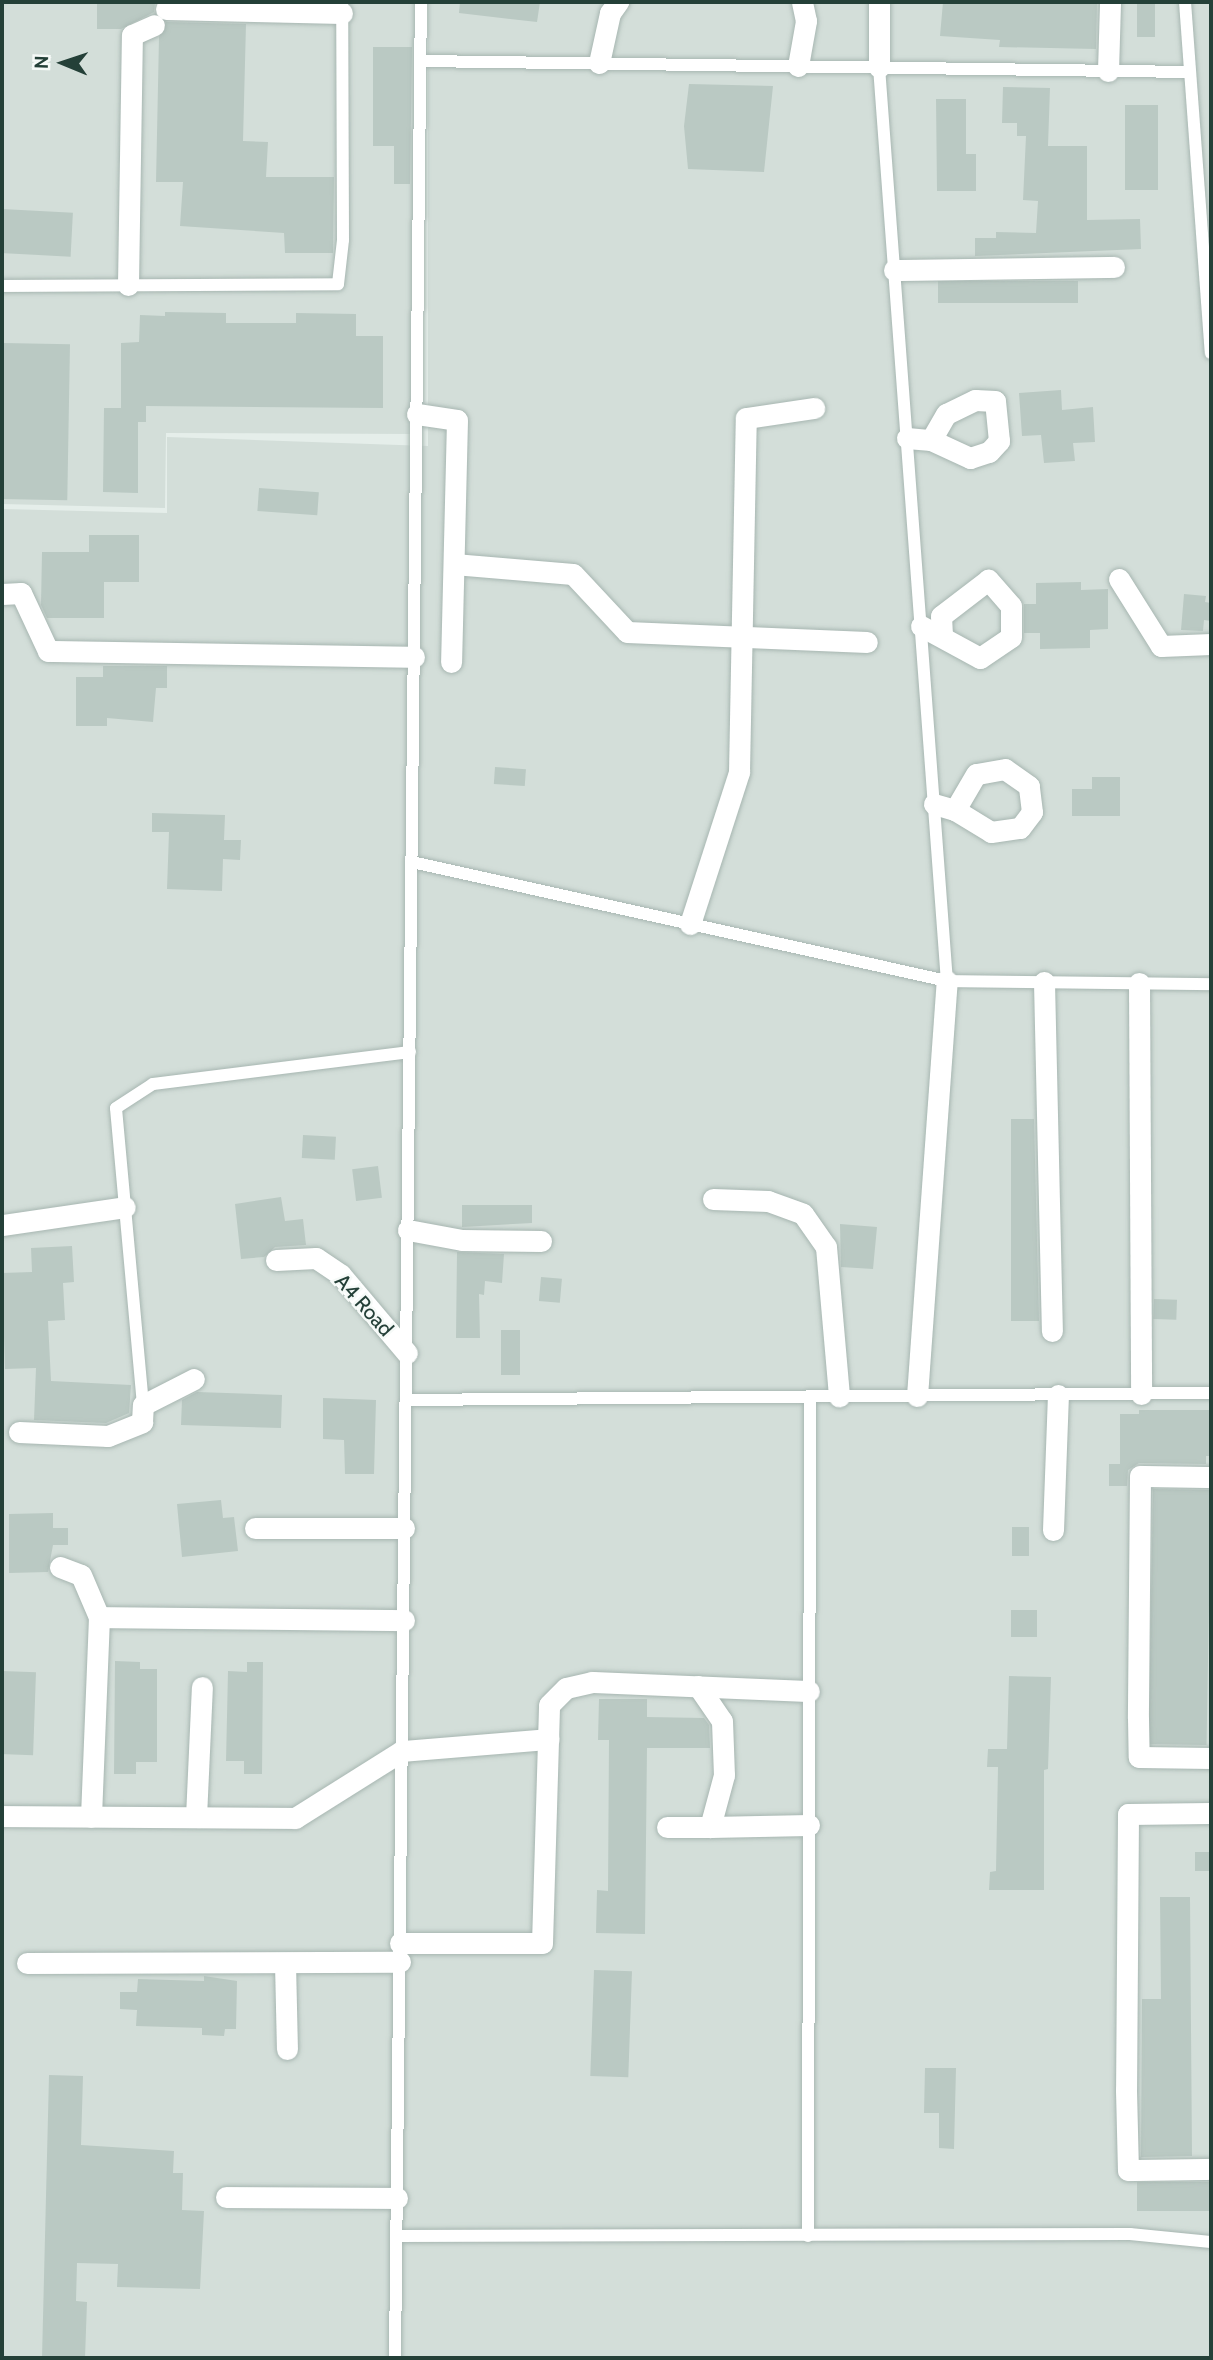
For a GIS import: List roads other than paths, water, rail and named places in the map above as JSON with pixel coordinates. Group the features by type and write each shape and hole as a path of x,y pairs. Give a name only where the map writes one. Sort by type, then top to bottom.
{"street":[{"path":"599,63 610,13 618,2"},
{"path":"797,66 806,21 802,2"},
{"path":"879,2 879,68"},
{"path":"1108,71 1110,2"},
{"path":"128,285 132,36 163,13 342,7"},
{"path":"894,270 1114,267"},
{"path":"690,924 740,772 746,418 814,408"},
{"path":"417,414 457,420 452,662"},
{"path":"907,438 932,440"},
{"path":"454,564 573,574 626,632 867,642"},
{"path":"1119,579 1161,646 1211,644"},
{"path":"2,594 21,593 48,651 414,657"},
{"path":"921,626 942,636"},
{"path":"917,1396 947,981"},
{"path":"1044,982 1052,1331"},
{"path":"1139,983 1141,1394"},
{"path":"713,1199 768,1201 803,1214 826,1247 839,1396"},
{"path":"2,1225 125,1207"},
{"path":"408,1230 462,1240 541,1241"},
{"name":"A4 Road","path":"276,1260 316,1258 341,1275 407,1353"},
{"path":"19,1432 108,1436 142,1422 143,1405 194,1379"},
{"path":"1053,1530 1058,1395"},
{"path":"1211,1477 1140,1476 1138,1718 1139,1757 1211,1758"},
{"path":"255,1528 404,1528"},
{"path":"60,1567 80,1575 99,1617 91,1816"},
{"path":"99,1617 404,1620"},
{"path":"27,1963 285,1963 542,1943 549,1705 566,1688 592,1682 809,1691"},
{"path":"698,1686 722,1721 724,1775 710,1827"},
{"path":"196,1817 202,1687"},
{"path":"2,1816 295,1818 402,1751 548,1739"},
{"path":"1211,1813 1128,1814 1126,2090 1128,2170 1211,2169"},
{"path":"667,1827 809,1825"},
{"path":"285,1963 287,2049"},
{"path":"226,2197 397,2198"}],"lane":[{"path":"396,2358 421,2"},
{"path":"1185,2 1188,72 1211,353"},
{"path":"2,286 338,284 343,240 342,7"},
{"path":"421,61 1188,72"},
{"path":"879,68 921,626 944,807 947,981"},
{"path":"412,862 947,981 1211,984"},
{"path":"143,1405 116,1108 153,1084 410,1052"},
{"path":"406,1400 1211,1393"},
{"path":"808,2236 810,1397"},
{"path":"397,2236 1130,2234 1211,2242"}]}
